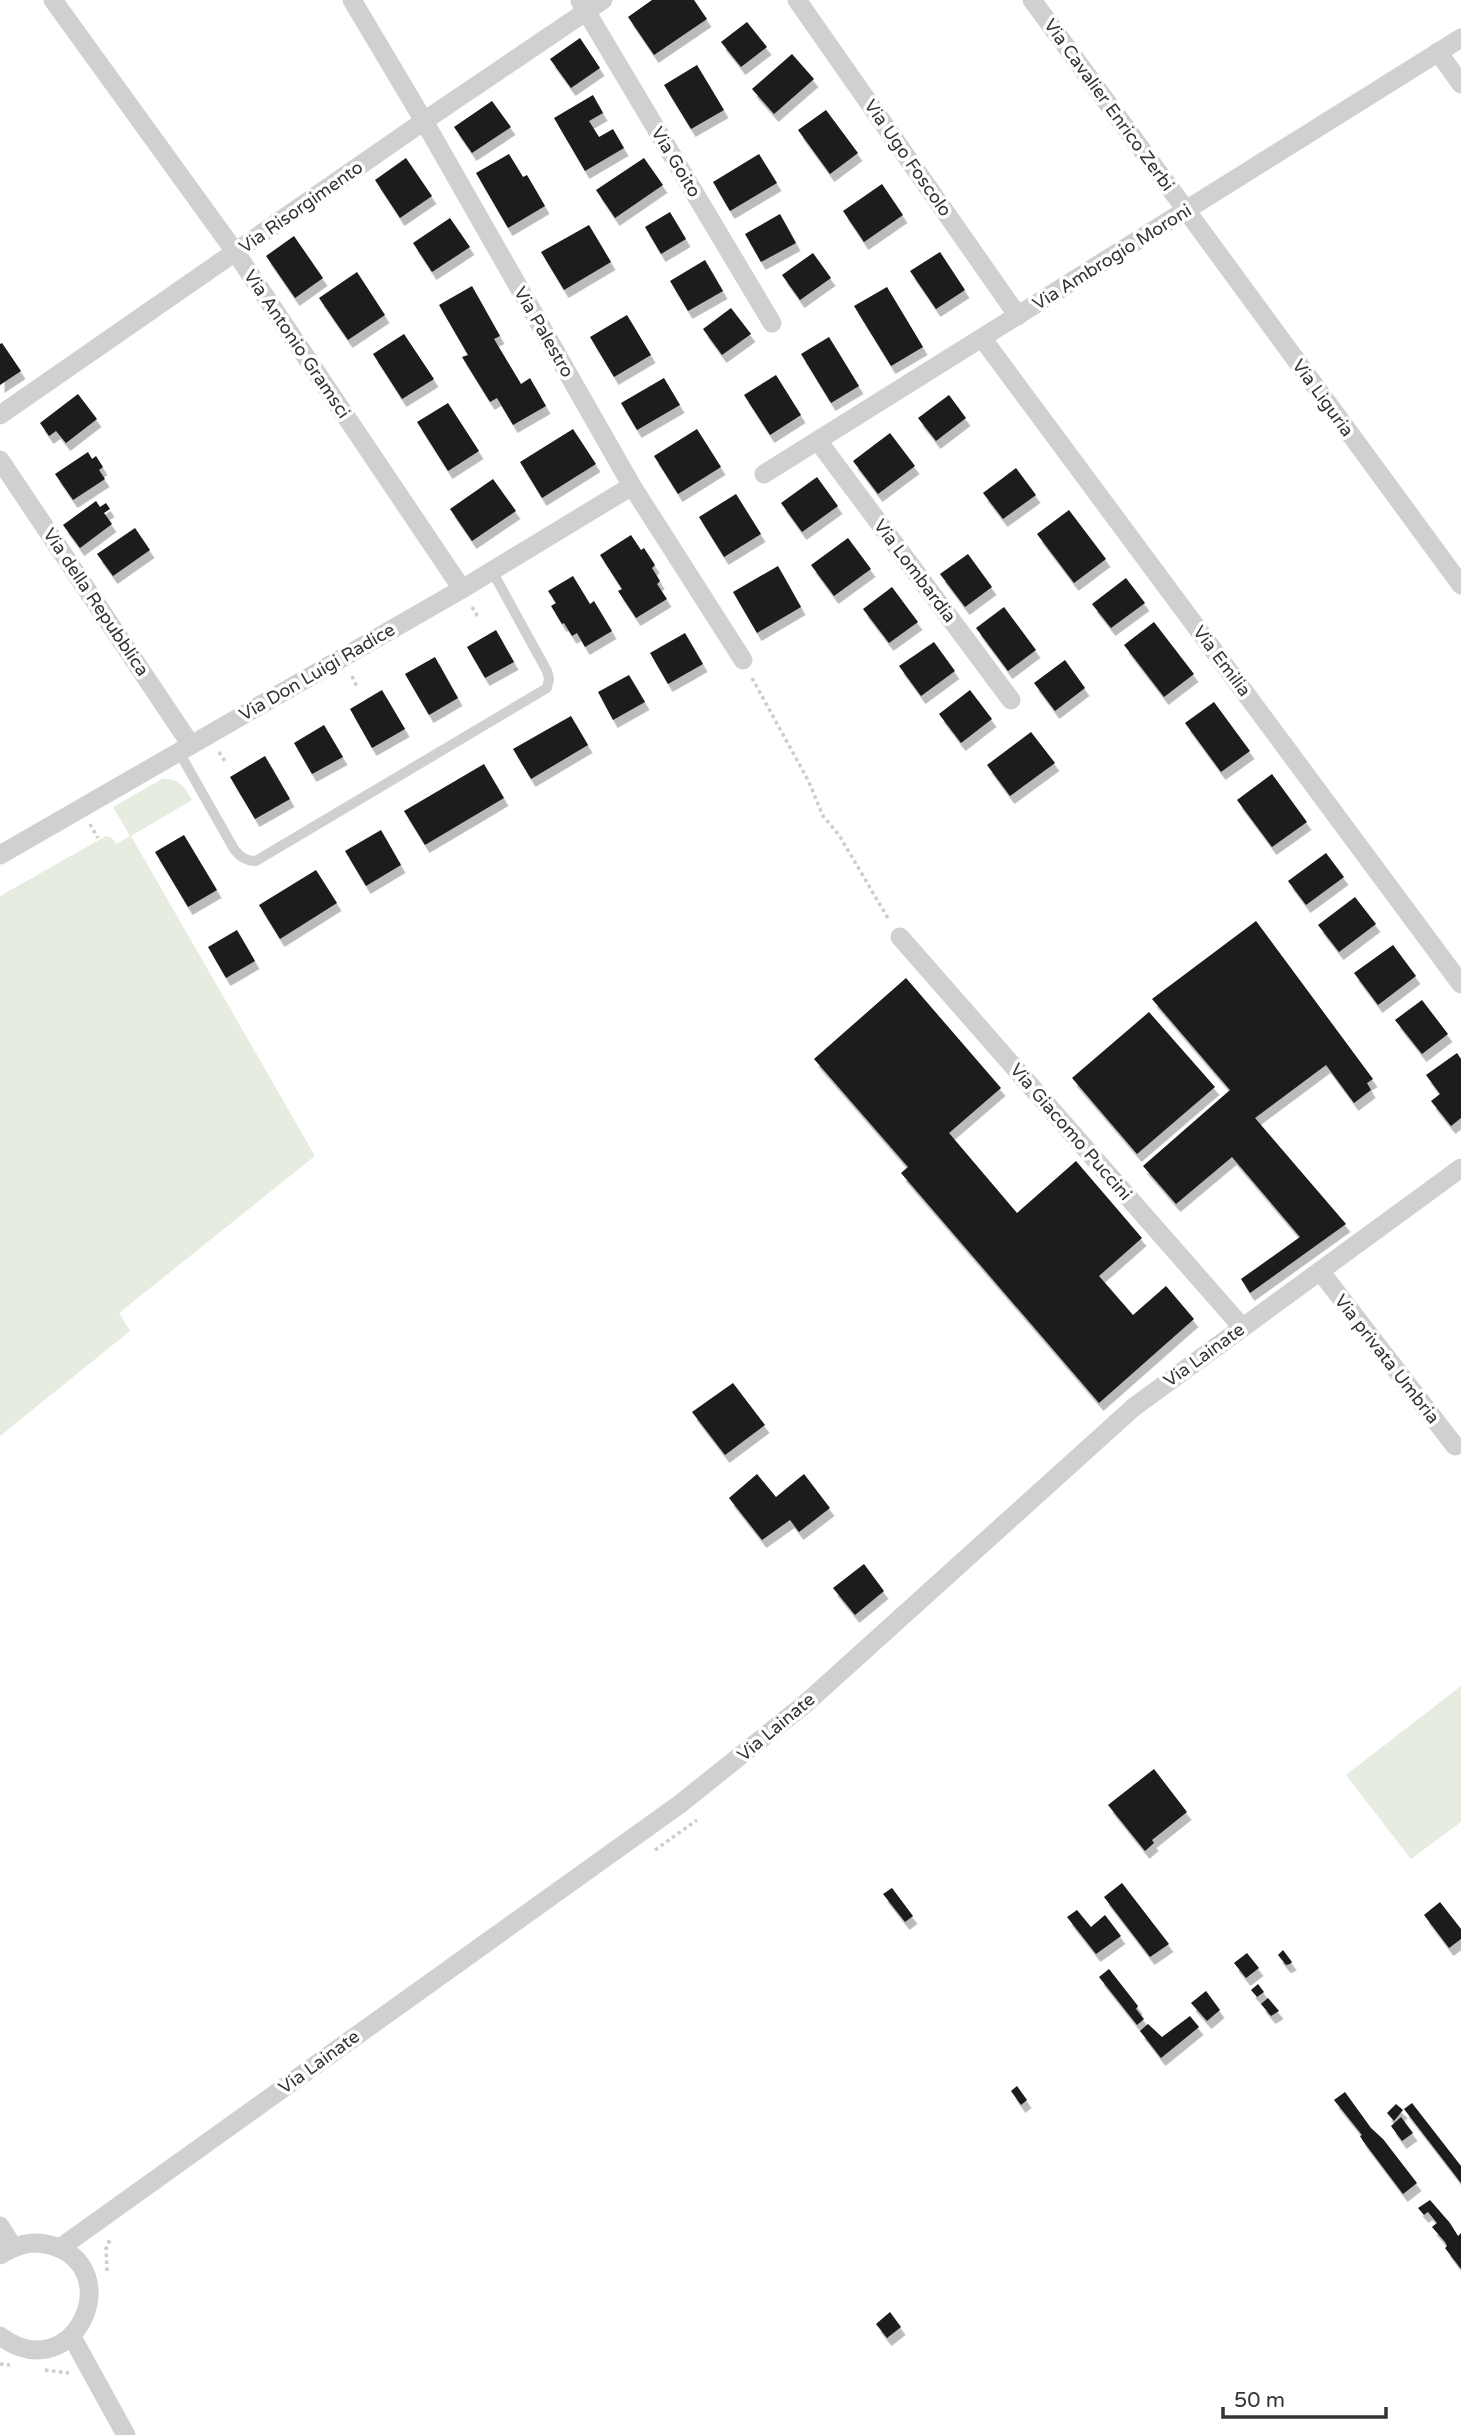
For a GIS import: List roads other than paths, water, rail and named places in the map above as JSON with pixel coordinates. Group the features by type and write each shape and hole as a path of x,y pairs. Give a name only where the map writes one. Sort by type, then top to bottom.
{"street":[{"name":"Via Antonio Gramsci","path":"53,0 236,253 461,589"},
{"name":"Via Palestro","path":"352,0 632,486 743,660"},
{"name":"Via Risorgimento","path":"0,415 236,253 583,6 603,0"},
{"name":"Via Ugo Foscolo","path":"797,0 1018,316"},
{"name":"Via Cavalier Enrico Zerbi","path":"1032,0 1186,211"},
{"name":"Via Goito","path":"583,6 772,323"},
{"name":"Via Ambrogio Moroni","path":"764,474 1461,38"},
{"path":"1438,52 1461,83"},
{"name":"Via Liguria","path":"1186,211 1461,585"},
{"name":"Via Emilia","path":"982,338 1461,984"},
{"name":"Via Lombardia","path":"818,441 1011,700"},
{"name":"Via della Repubblica","path":"0,460 185,749"},
{"name":"Via Don Luigi Radice","path":"0,855 492,571 632,486"},
{"name":"Via Giacomo Puccini","path":"900,937 1242,1327"},
{"name":"Via Lainate","path":"60,2248 680,1804 740,1758 805,1704 1134,1406 1461,1168"},
{"name":"Via privata Umbria","path":"1320,1271 1455,1446"},
{"path":"0,2226 6,2251 39,2242 60,2248 77,2260 88,2279 90,2300 85,2320 72,2337 53,2347 32,2350 12,2345 0,2336"},
{"path":"72,2337 126,2435"}],"lane":[{"path":"185,749 234,849 249,861 256,861 547,688 547,671 492,571"}]}
